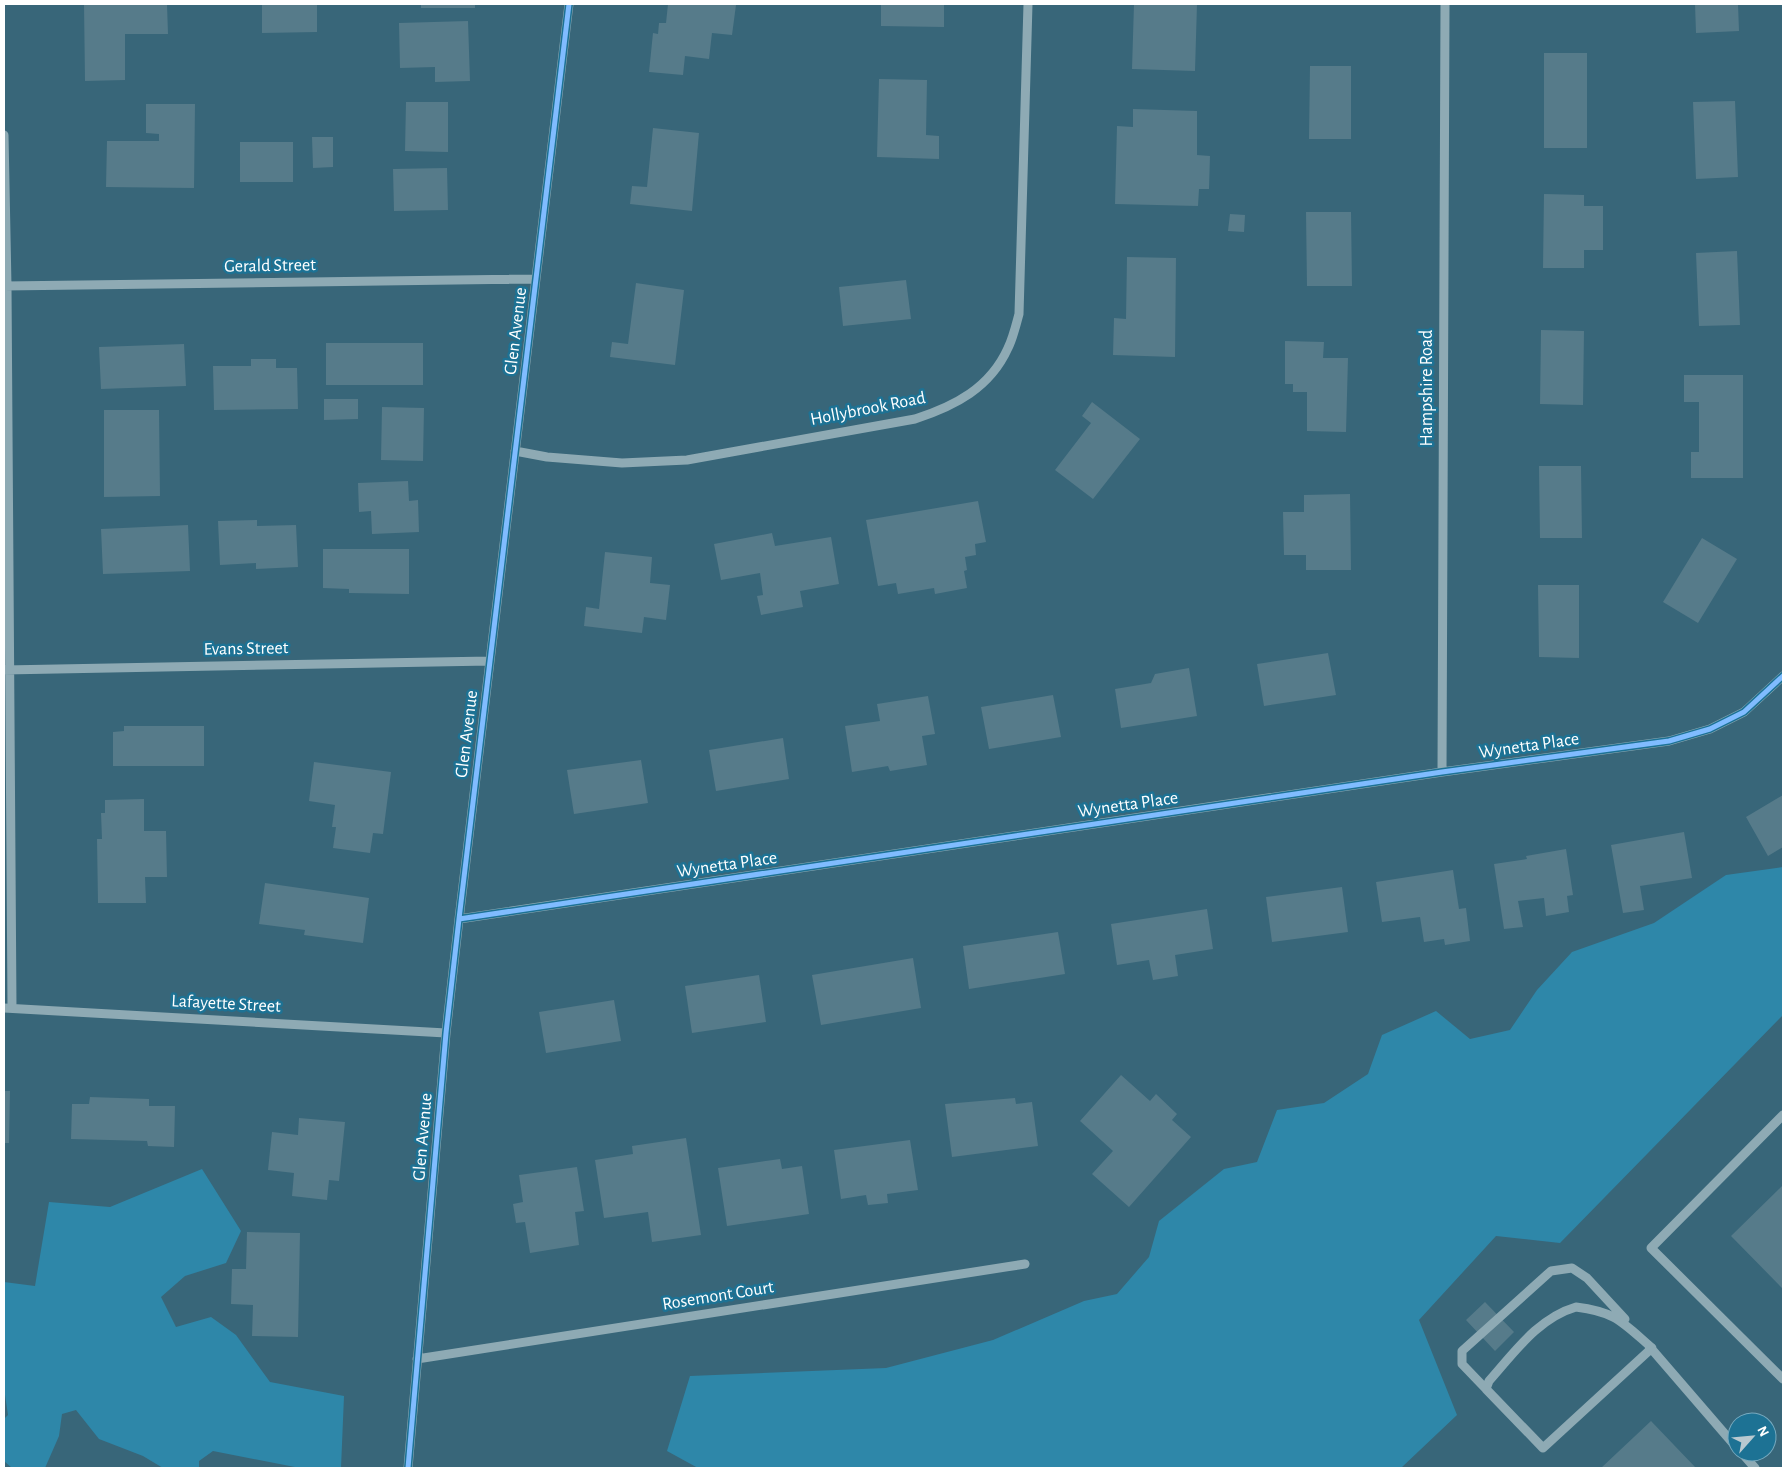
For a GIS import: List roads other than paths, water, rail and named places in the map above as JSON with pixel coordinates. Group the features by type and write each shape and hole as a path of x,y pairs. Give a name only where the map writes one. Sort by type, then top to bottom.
{"street":[{"name":"Glen Avenue","path":"408,1468 446,1033 458,919 569,4"},
{"name":"Hollybrook Road","path":"515,451 547,457 622,463 687,460 915,419 946,409 973,393 993,372 1008,348 1019,314 1028,4"},
{"name":"Hampshire Road","path":"1442,772 1445,4"},
{"path":"4,136 8,1008"},
{"name":"Gerald Street","path":"6,286 536,279"},
{"name":"Evans Street","path":"7,670 490,661"},
{"name":"Wynetta Place","path":"458,919 1678,738 1710,729 1744,712 1783,676"},
{"name":"Lafayette Street","path":"8,1008 446,1033"},
{"path":"1783,1115 1651,1248 1783,1379"},
{"name":"Rosemont Court","path":"417,1359 1025,1264"},
{"path":"1652,1348 1542,1448 1462,1364 1462,1351 1551,1272 1572,1268 1586,1278 1652,1348 1727,1436"},
{"path":"1486,1389 1489,1381 1537,1328 1561,1312 1576,1308 1599,1310 1617,1318 1652,1348"}]}
